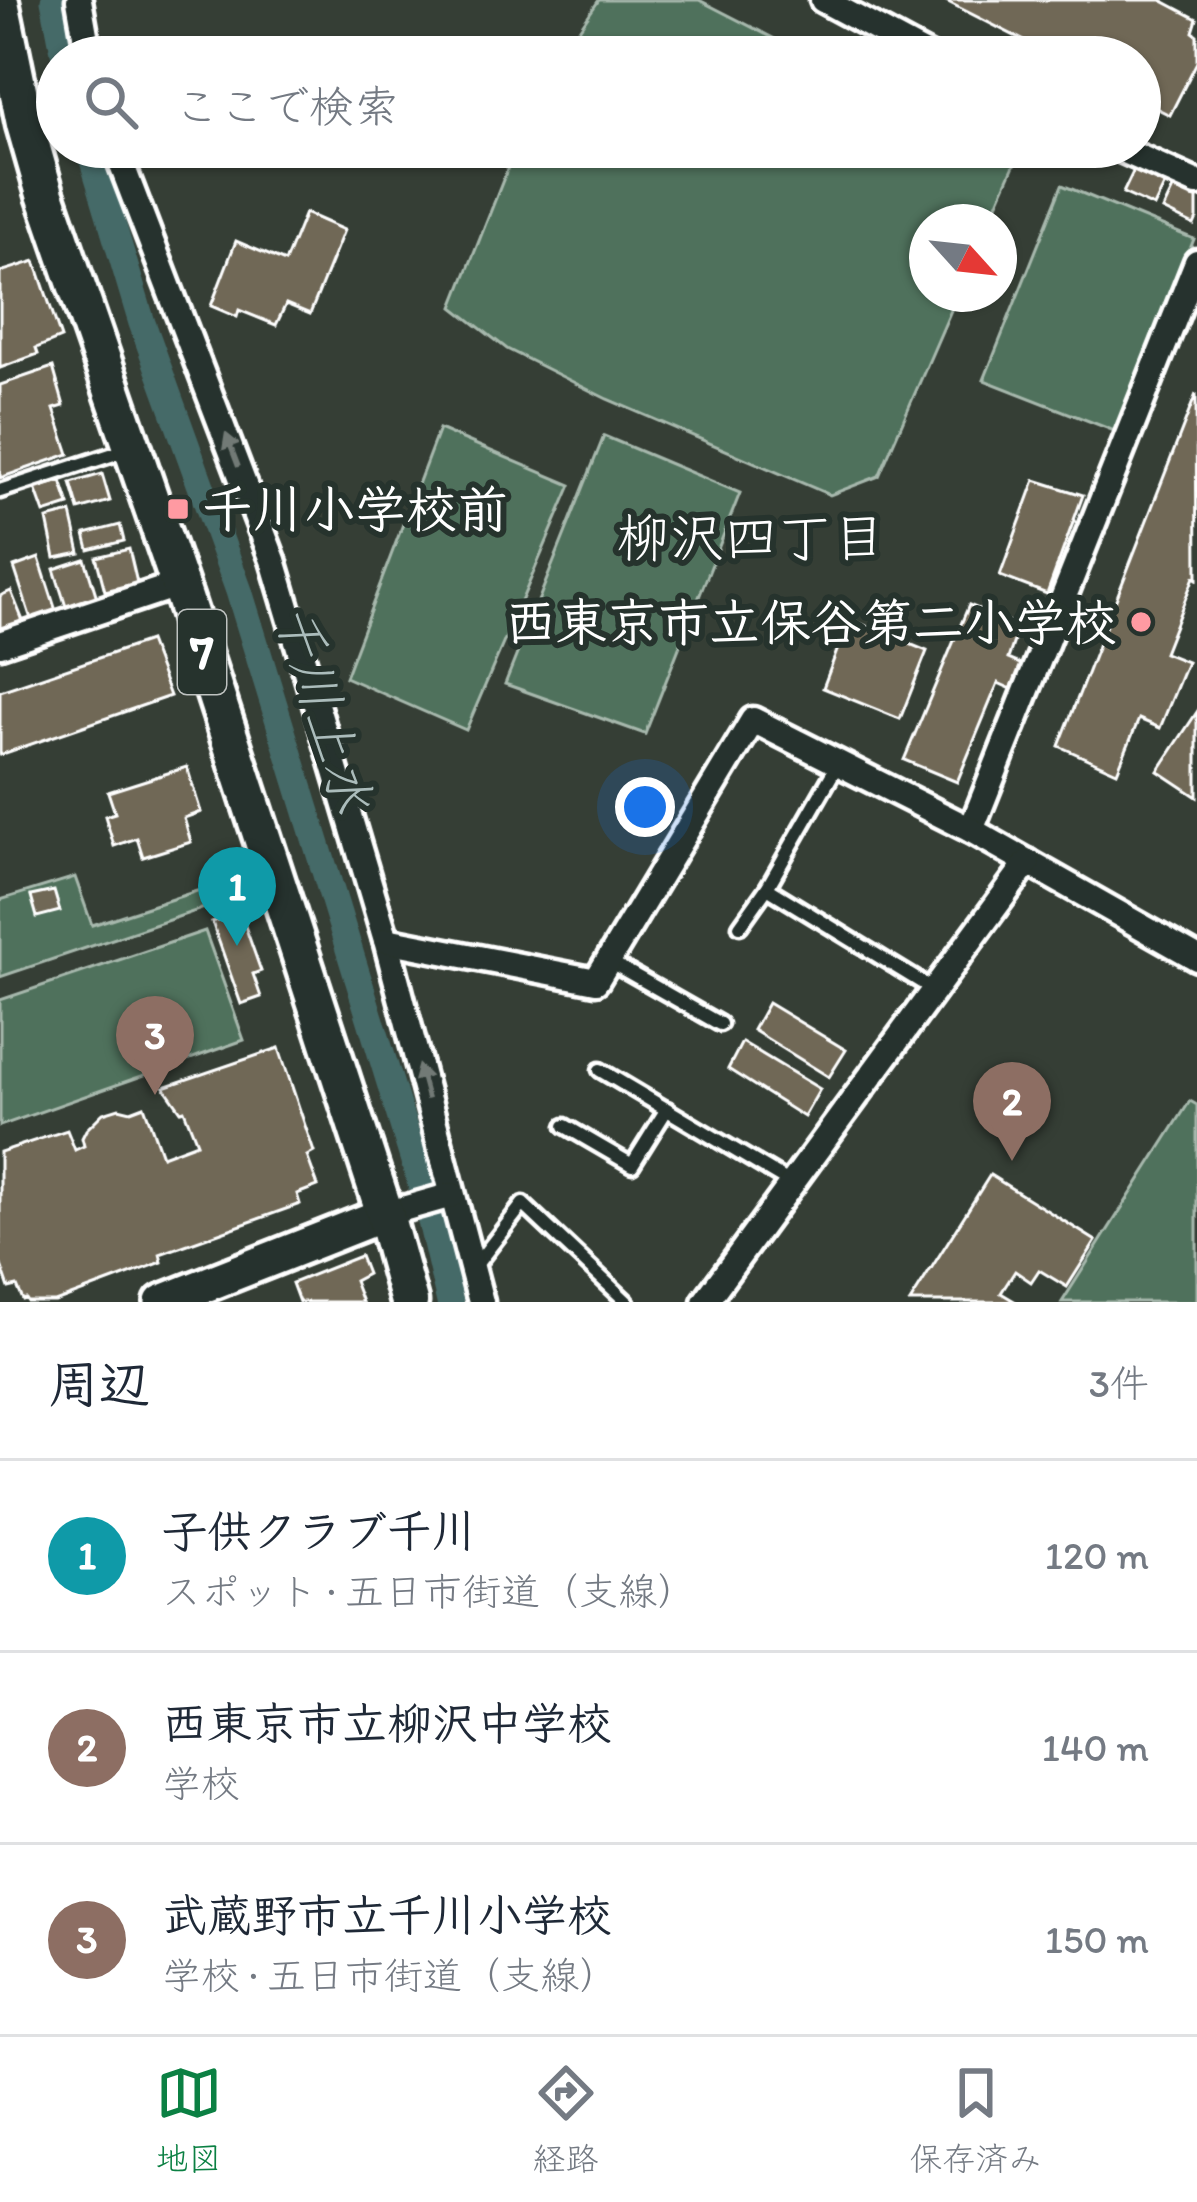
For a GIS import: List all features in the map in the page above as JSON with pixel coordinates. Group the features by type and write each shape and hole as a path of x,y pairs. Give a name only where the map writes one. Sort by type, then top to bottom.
{"main road":[{"name":"7","path":"0,2 36,162"},
{"name":"7","path":"38,168 386,1214 409,1302"}],"street":[{"path":"79,0 85,36"},
{"path":"823,0 890,36"},
{"path":"1161,167 1197,183"},
{"path":"123,168 273,560 386,940 481,1289"},
{"path":"971,830 1197,262"},
{"path":"0,644 179,584"},
{"path":"386,940 596,981 753,720 971,830 1197,958"},
{"path":"705,1302 1028,862"},
{"path":"175,1300 386,1214 452,1195"}],"lane":[{"path":"0,491 133,448"},
{"path":"740,926 839,764"},
{"path":"767,888 934,990"},
{"path":"608,961 720,1024"},
{"path":"600,1070 792,1184"},
{"path":"565,1126 632,1165 667,1109"},
{"path":"481,1289 523,1204 627,1302"}],"green space":[{"path":"599,0 699,0 769,36 574,36"},
{"path":"508,168 1013,168 997,204 909,204 909,312 950,312 879,476 830,495 607,399 507,349 453,307"},
{"path":"1062,185 1194,239 1117,432 984,380 1011,312 1017,312 1017,298"},
{"path":"439,429 571,485 466,730 345,677"},
{"path":"604,436 740,493 645,734 505,684"},
{"path":"75,877 92,925 234,879 240,896 0,977 0,900"},
{"path":"205,931 244,1040 0,1126 0,1000"},
{"path":"1190,1101 1197,1105 1197,1302 1062,1302"}],"building":[{"path":"944,0 1161,0 1197,19 1193,32 1197,62 1170,115 1161,110 1161,36 1015,36"},
{"path":"1135,168 1166,182 1154,207 1123,193"},
{"path":"1175,185 1197,195 1194,225 1163,210"},
{"path":"305,213 344,230 310,314 286,304 276,325 239,310 237,317 211,306 236,241 285,262"},
{"path":"35,261 61,338 36,348 38,354 0,368 0,272"},
{"path":"53,367 64,406 54,409 69,454 0,478 0,385"},
{"path":"1196,394 1197,579 1194,577 1164,653 1187,662 1160,728 1139,719 1117,772 1059,746"},
{"path":"102,474 110,501 79,510 71,483"},
{"path":"1035,480 1083,495 1047,594 1000,576"},
{"path":"61,481 69,505 44,513 35,488"},
{"path":"71,513 80,553 55,558 47,519"},
{"path":"120,525 124,541 89,550 85,534"},
{"path":"129,549 137,583 105,591 96,557"},
{"path":"39,558 56,611 31,619 14,567"},
{"path":"85,559 98,601 67,610 54,569"},
{"path":"11,591 23,621 0,630 0,596"},
{"path":"969,605 1019,626 1008,659 1025,666 1014,690 998,683 957,782 904,760"},
{"path":"849,619 927,651 900,719 823,688"},
{"path":"149,641 170,696 0,755 0,691"},
{"path":"1197,712 1197,797 1158,771"},
{"path":"187,767 201,812 184,818 191,842 143,857 137,838 114,846 105,816 115,813 108,792"},
{"path":"54,891 60,911 37,917 31,896"},
{"path":"240,912 261,971 253,974 261,997 241,1004 212,922"},
{"path":"768,1003 846,1050 829,1077 753,1030"},
{"path":"742,1042 820,1089 804,1117 728,1069"},
{"path":"279,1048 314,1152 307,1156 318,1186 297,1194 300,1204 160,1254 162,1262 55,1302 28,1302 17,1286 9,1288 0,1262 0,1152 67,1130 75,1150 84,1146 86,1130 103,1113 144,1106 162,1156 197,1143 184,1110 164,1087"},
{"path":"990,1175 1096,1241 1067,1287 1039,1270 1031,1282 1015,1271 1001,1293 1016,1302 910,1302"},
{"path":"360,1256 367,1274 354,1281 362,1302 299,1302 292,1283"}],"waterway":[{"name":"千川上水","path":"54,0 61,36"},
{"name":"千川上水","path":"95,168 142,323 239,591 426,1200 450,1302"}],"place":[{"name":"千川小学校前","path":"178,509"},
{"name":"西東京市立保谷第二小学校","path":"1141,622"},
{"name":"子供クラブ千川","path":"237,946"},
{"name":"武蔵野市立千川小学校","path":"155,1095"},
{"name":"西東京市立柳沢中学校","path":"1012,1161"}],"district":[{"name":"柳沢四丁目","path":"751,537"}]}
